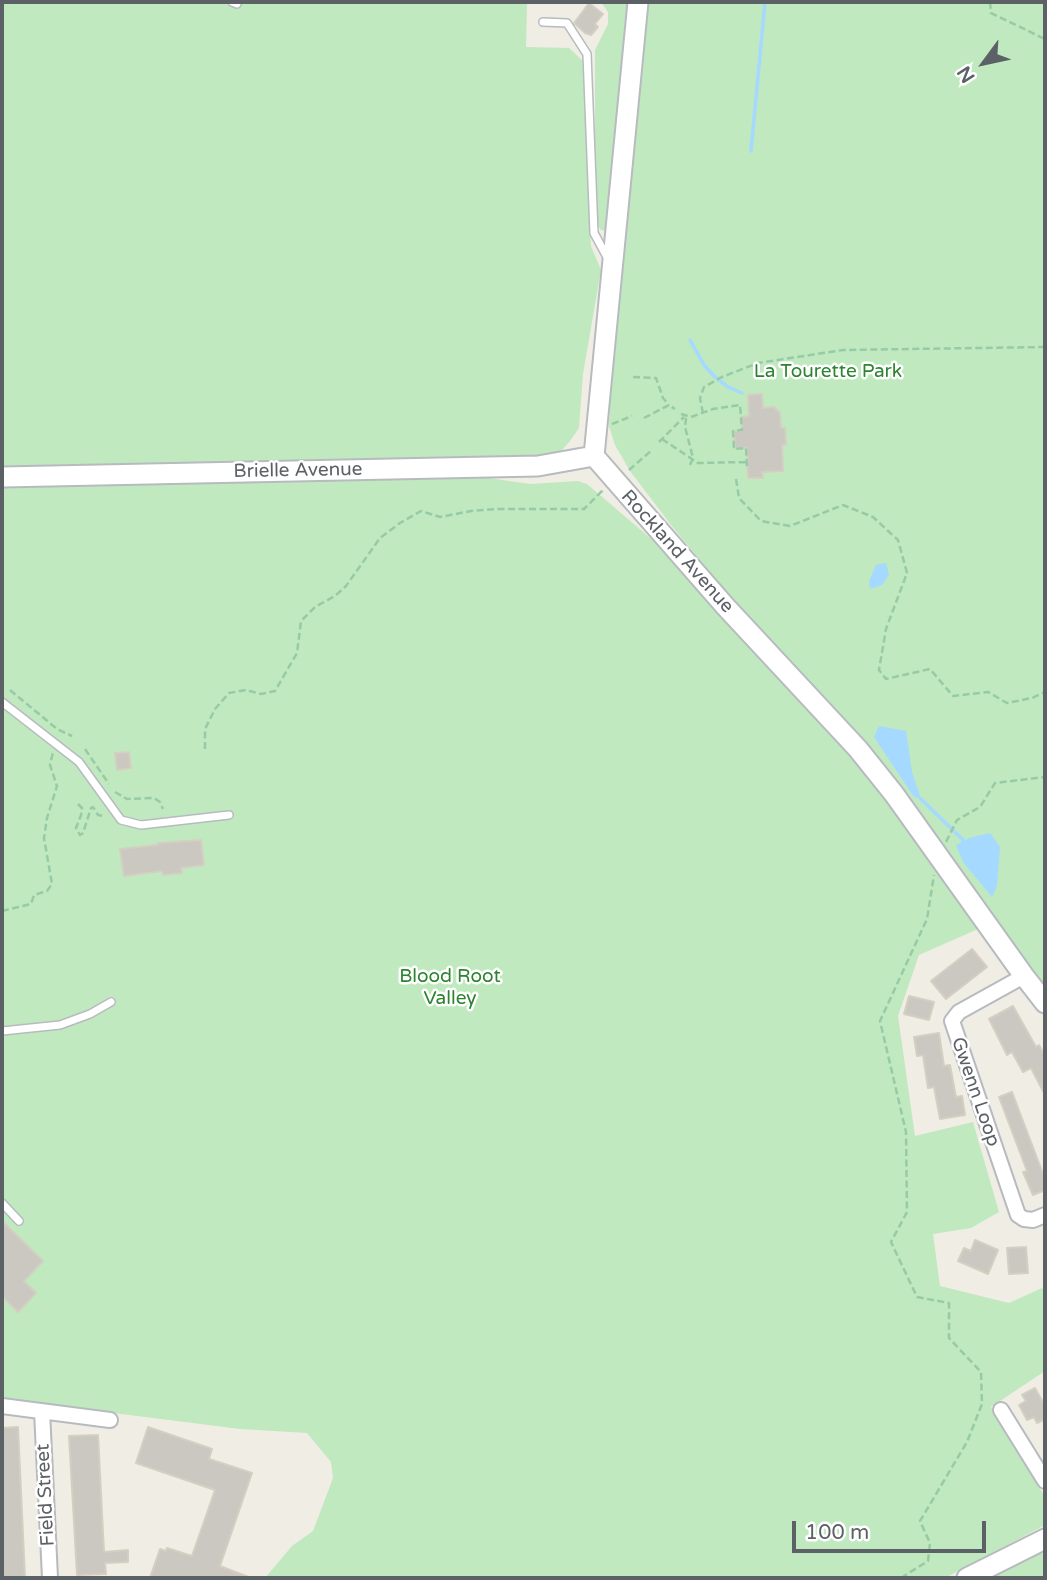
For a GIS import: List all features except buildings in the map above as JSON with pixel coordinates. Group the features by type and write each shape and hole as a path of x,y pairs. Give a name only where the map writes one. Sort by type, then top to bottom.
{"street":[{"path":"594,456 638,2"},
{"name":"Brielle Avenue","path":"2,477 538,466 594,456"},
{"name":"Rockland Avenue","path":"594,456 725,606 858,749 1045,1003"},
{"name":"Gwenn Loop","path":"1024,976 959,1012 952,1021 1018,1215 1033,1220 1045,1215"},
{"path":"2,1406 110,1420"},
{"path":"1001,1410 1045,1482"},
{"name":"Field Street","path":"42,1411 50,1578"},
{"path":"967,1578 1045,1539"}],"lane":[{"path":"543,22 567,23 587,54 594,233 611,264"},
{"path":"2,702 79,762 121,820 141,825 229,815"},
{"path":"2,1031 60,1025 90,1014 111,1002"},
{"path":"2,1203 19,1221"}],"path":[{"path":"990,2 991,13 1045,40"},
{"path":"703,413 700,394 704,387 758,363 843,350 1045,347"},
{"path":"633,377 656,378 663,398 675,409"},
{"path":"644,418 669,405"},
{"path":"740,405 742,430 733,431 734,449 746,448 747,464 705,464 692,460 661,440 684,416 723,406 740,405"},
{"path":"609,425 632,416"},
{"path":"684,416 692,460 690,465"},
{"path":"629,470 652,450"},
{"path":"736,479 739,498 761,521 790,526 843,505 873,517 898,540 907,573 886,629 878,670 886,679 930,669 953,696 988,692 1007,703 1032,698 1045,692"},
{"path":"205,749 205,729 215,709 229,693 246,690 261,694 275,691 297,653 301,621 315,607 341,591 380,538 400,523 421,511 440,517 485,510 584,509 603,491"},
{"path":"10,690 57,729 72,736"},
{"path":"85,749 118,796 127,799 154,798 163,808"},
{"path":"2,911 31,904 34,895 47,891 52,884 44,838 57,786 50,765 53,753"},
{"path":"950,834 957,820 980,807 995,783 1045,777"},
{"path":"78,804 82,808 76,828 80,835 91,808 93,807 99,816 104,816"},
{"path":"901,1578 928,1561 930,1543 919,1521 967,1442 982,1404 981,1372 949,1338 949,1303 917,1297 891,1242 906,1212 906,1132 880,1021 927,919 932,899 934,865"}],"green space":[{"path":"2,2 529,2 526,47 569,48 583,61 591,246 601,270 583,374 579,428 570,441 562,450 514,459 2,468"},
{"path":"601,2 631,2 610,213 605,231 597,224 595,175 595,50 608,24 608,12"},
{"name":"La Tourette Park","path":"645,2 1045,2 1045,987 793,666 732,599 671,525 630,471 615,445 609,426 612,361"},
{"name":"Blood Root Valley","path":"475,476 530,484 578,481 587,484 676,560 876,783 978,929 919,955 898,1016 915,1136 973,1122 999,1212 971,1228 933,1234 940,1286 1009,1303 1042,1288 1045,1293 1045,1371 991,1407 1045,1497 1045,1525 945,1578 265,1578 292,1546 313,1531 333,1478 331,1462 307,1433 240,1429 2,1399 2,485"},
{"path":"1040,1553 1045,1555 1045,1578 987,1578"}],"water":[{"path":"886,563 889,575 882,585 870,589 869,581 876,565"},
{"path":"879,726 906,731 912,772 921,799 914,797 874,737"},
{"path":"990,833 1000,847 997,886 992,897 963,862 956,845 969,838"}],"waterway":[{"path":"751,151 765,2"},
{"path":"690,340 704,365 714,376 728,387 742,393"},
{"path":"921,799 964,841"}]}
